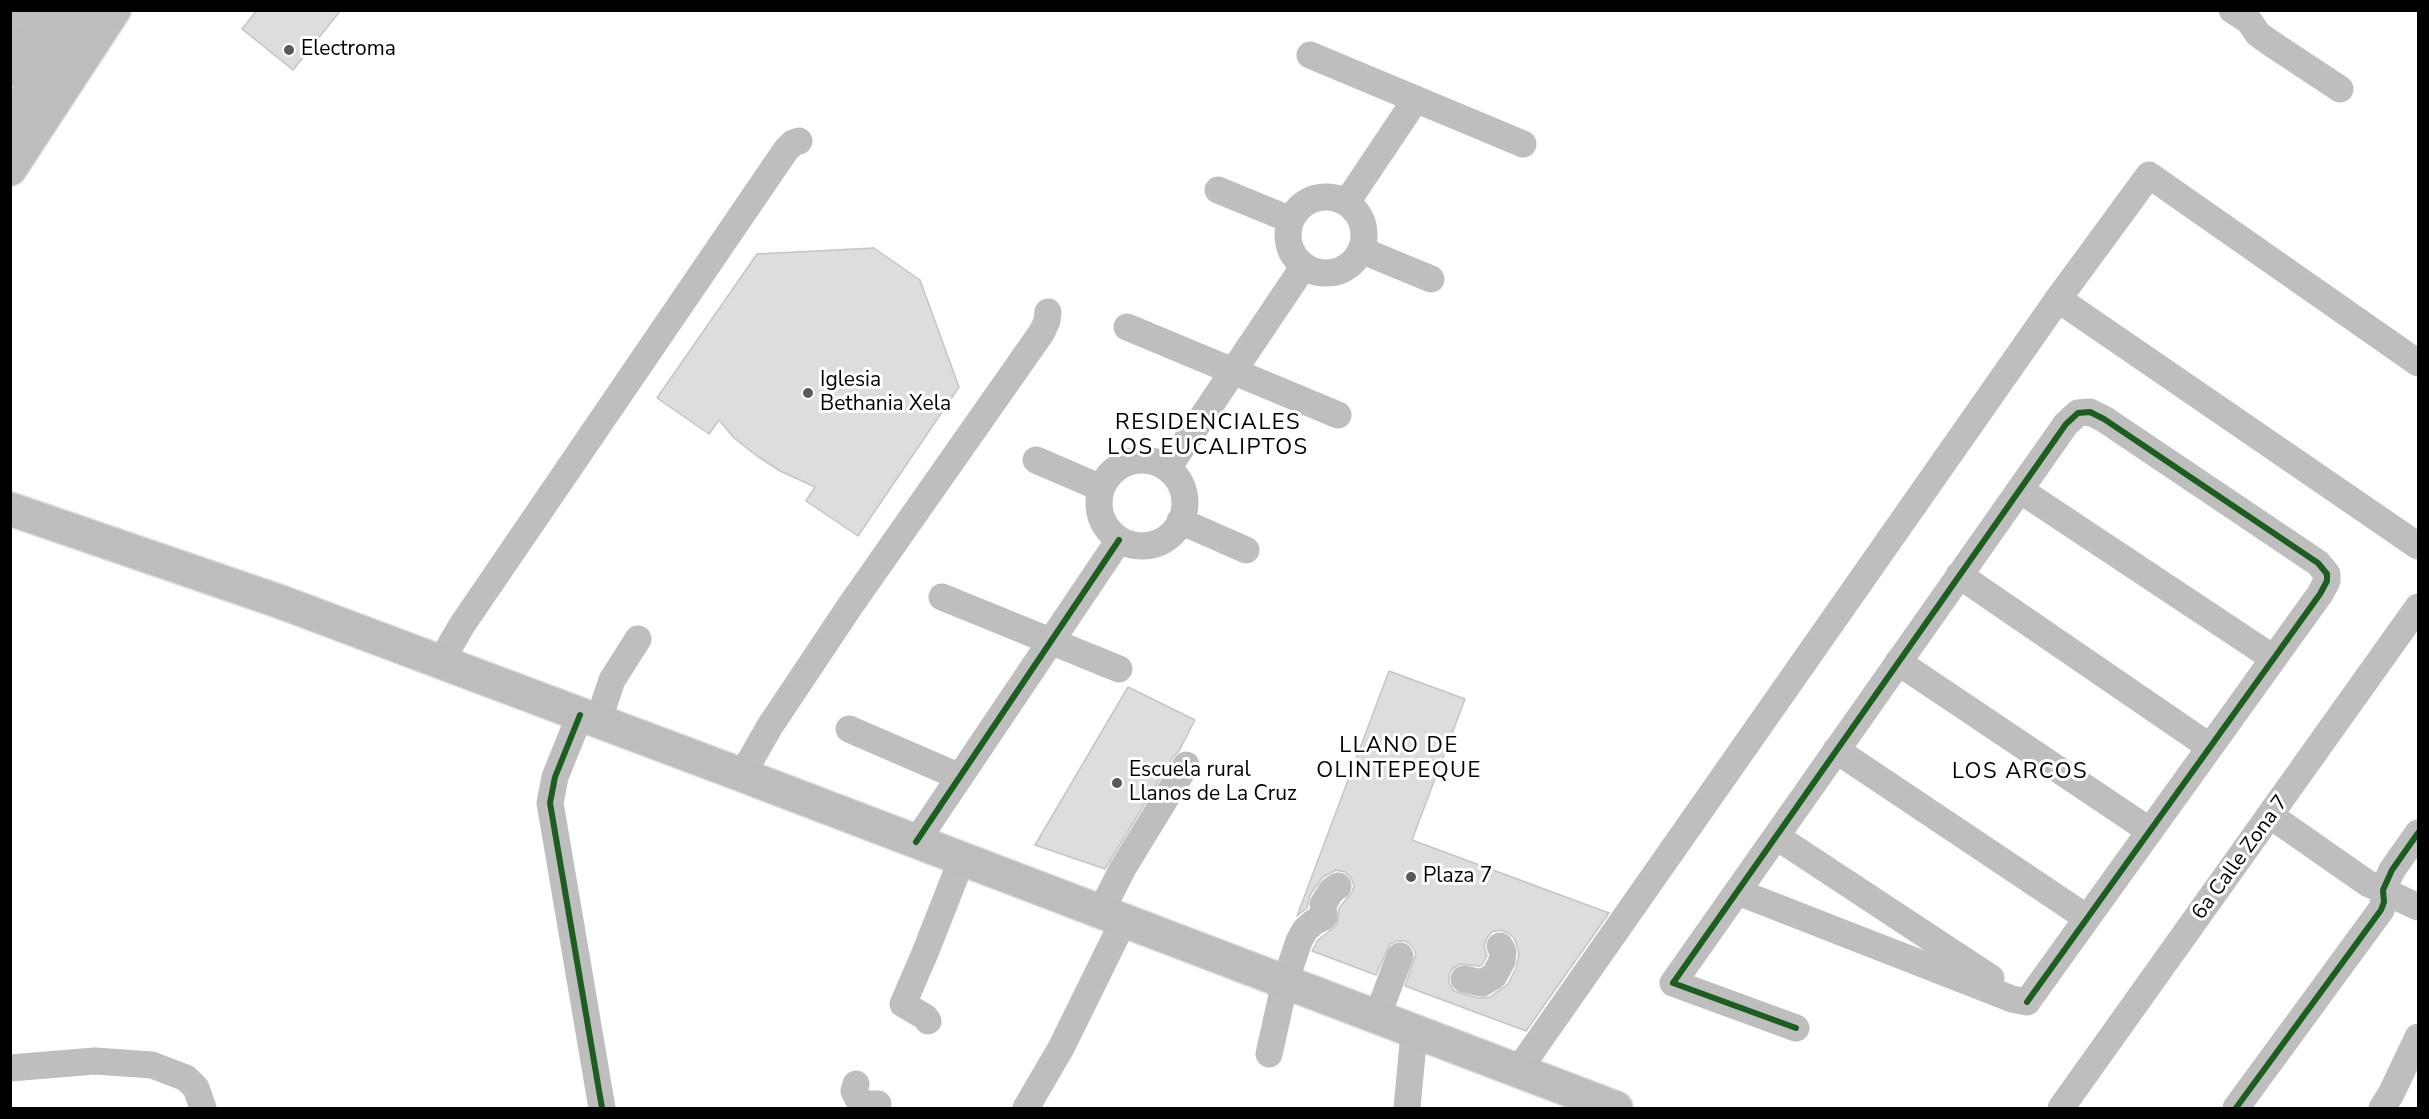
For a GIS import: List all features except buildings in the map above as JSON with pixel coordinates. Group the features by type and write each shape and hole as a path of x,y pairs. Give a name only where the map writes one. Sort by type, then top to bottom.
{"main road":[{"path":"10,70 52,10"},
{"path":"10,121 87,10"},
{"path":"10,169 114,10"},
{"path":"10,509 281,602 1616,1108"}],"street":[{"path":"10,31 25,10"},
{"path":"2246,14 2258,34 2340,89"},
{"path":"1310,55 1523,144"},
{"path":"1347,202 1416,99"},
{"path":"440,663 462,625 786,150 799,141"},
{"path":"1517,1071 2058,299 2149,175 2418,363"},
{"path":"1218,190 1291,220"},
{"path":"1325,196 1347,202 1361,219 1364,230 1361,250 1354,262 1335,273 1324,274 1304,266 1294,257 1289,246 1288,233 1291,220 1304,203 1314,198 1325,196"},
{"path":"1361,250 1431,279"},
{"path":"1168,468 1304,266"},
{"path":"2058,299 2418,546"},
{"path":"742,775 770,726 850,606 1042,332 1048,312"},
{"path":"1127,327 1338,415"},
{"path":"1796,1028 1673,983 2066,424 2078,413 2090,412 2114,425 2324,569 2327,581 2027,1002"},
{"path":"1036,460 1101,488"},
{"path":"1141,460 1168,468 1181,486 1184,498 1180,522 1172,534 1159,542 1145,546 1131,545 1119,540 1107,529 1098,502 1101,488 1107,477 1128,462 1141,460"},
{"path":"2020,490 2273,658"},
{"path":"1180,522 1246,549"},
{"path":"916,842 1119,540"},
{"path":"1959,575 2210,747"},
{"path":"942,597 1119,669"},
{"name":"6a Calle Zona 7","path":"2061,1108 2418,607"},
{"path":"602,1108 549,803 555,777 638,639"},
{"path":"1898,662 2150,831"},
{"path":"849,729 960,777"},
{"path":"1836,750 2087,918"},
{"path":"1026,1108 1061,1048 1111,917 1123,868 1186,765"},
{"path":"2271,816 2367,883 2418,907"},
{"path":"2236,1108 2381,910 2384,902 2382,890 2392,870 2418,833"},
{"path":"1777,837 2027,1002"},
{"path":"928,1022 925,1017 903,1004 962,859"},
{"path":"1269,1054 1285,982 1305,930 1324,917 1323,904 1326,896 1338,886"},
{"path":"1738,892 2012,999 2027,1002"},
{"path":"1464,980 1482,982 1494,976 1502,960 1503,952 1500,946"},
{"path":"1377,1017 1400,956"},
{"path":"1407,1108 1414,1033"},
{"path":"2382,1108 2418,1037"},
{"path":"10,1068 95,1061 152,1065 186,1078 196,1088 203,1108"},
{"path":"856,1083 854,1091 858,1099 866,1104 878,1104"}],"cycle path":[{"path":"1796,1028 1673,983 2066,424 2078,413 2090,412 2104,419 2318,563 2327,574 2327,581 2320,594 2027,1002"},
{"path":"916,842 1119,540"},
{"path":"580,715 555,777 550,803 602,1108"},
{"path":"2236,1108 2381,910 2384,902 2383,890 2392,870 2418,833"}],"place":[{"name":"Electroma","path":"289,50"},
{"name":"Iglesia Bethania Xela","path":"808,393"},
{"name":"Escuela rural Llanos de La Cruz","path":"1117,783"},
{"name":"Plaza 7","path":"1411,877"}],"district":[{"name":"RESIDENCIALES LOS EUCALIPTOS","path":"1208,437"},
{"name":"LLANO DE OLINTEPEQUE","path":"1399,760"},
{"name":"LOS ARCOS","path":"2020,773"}]}
